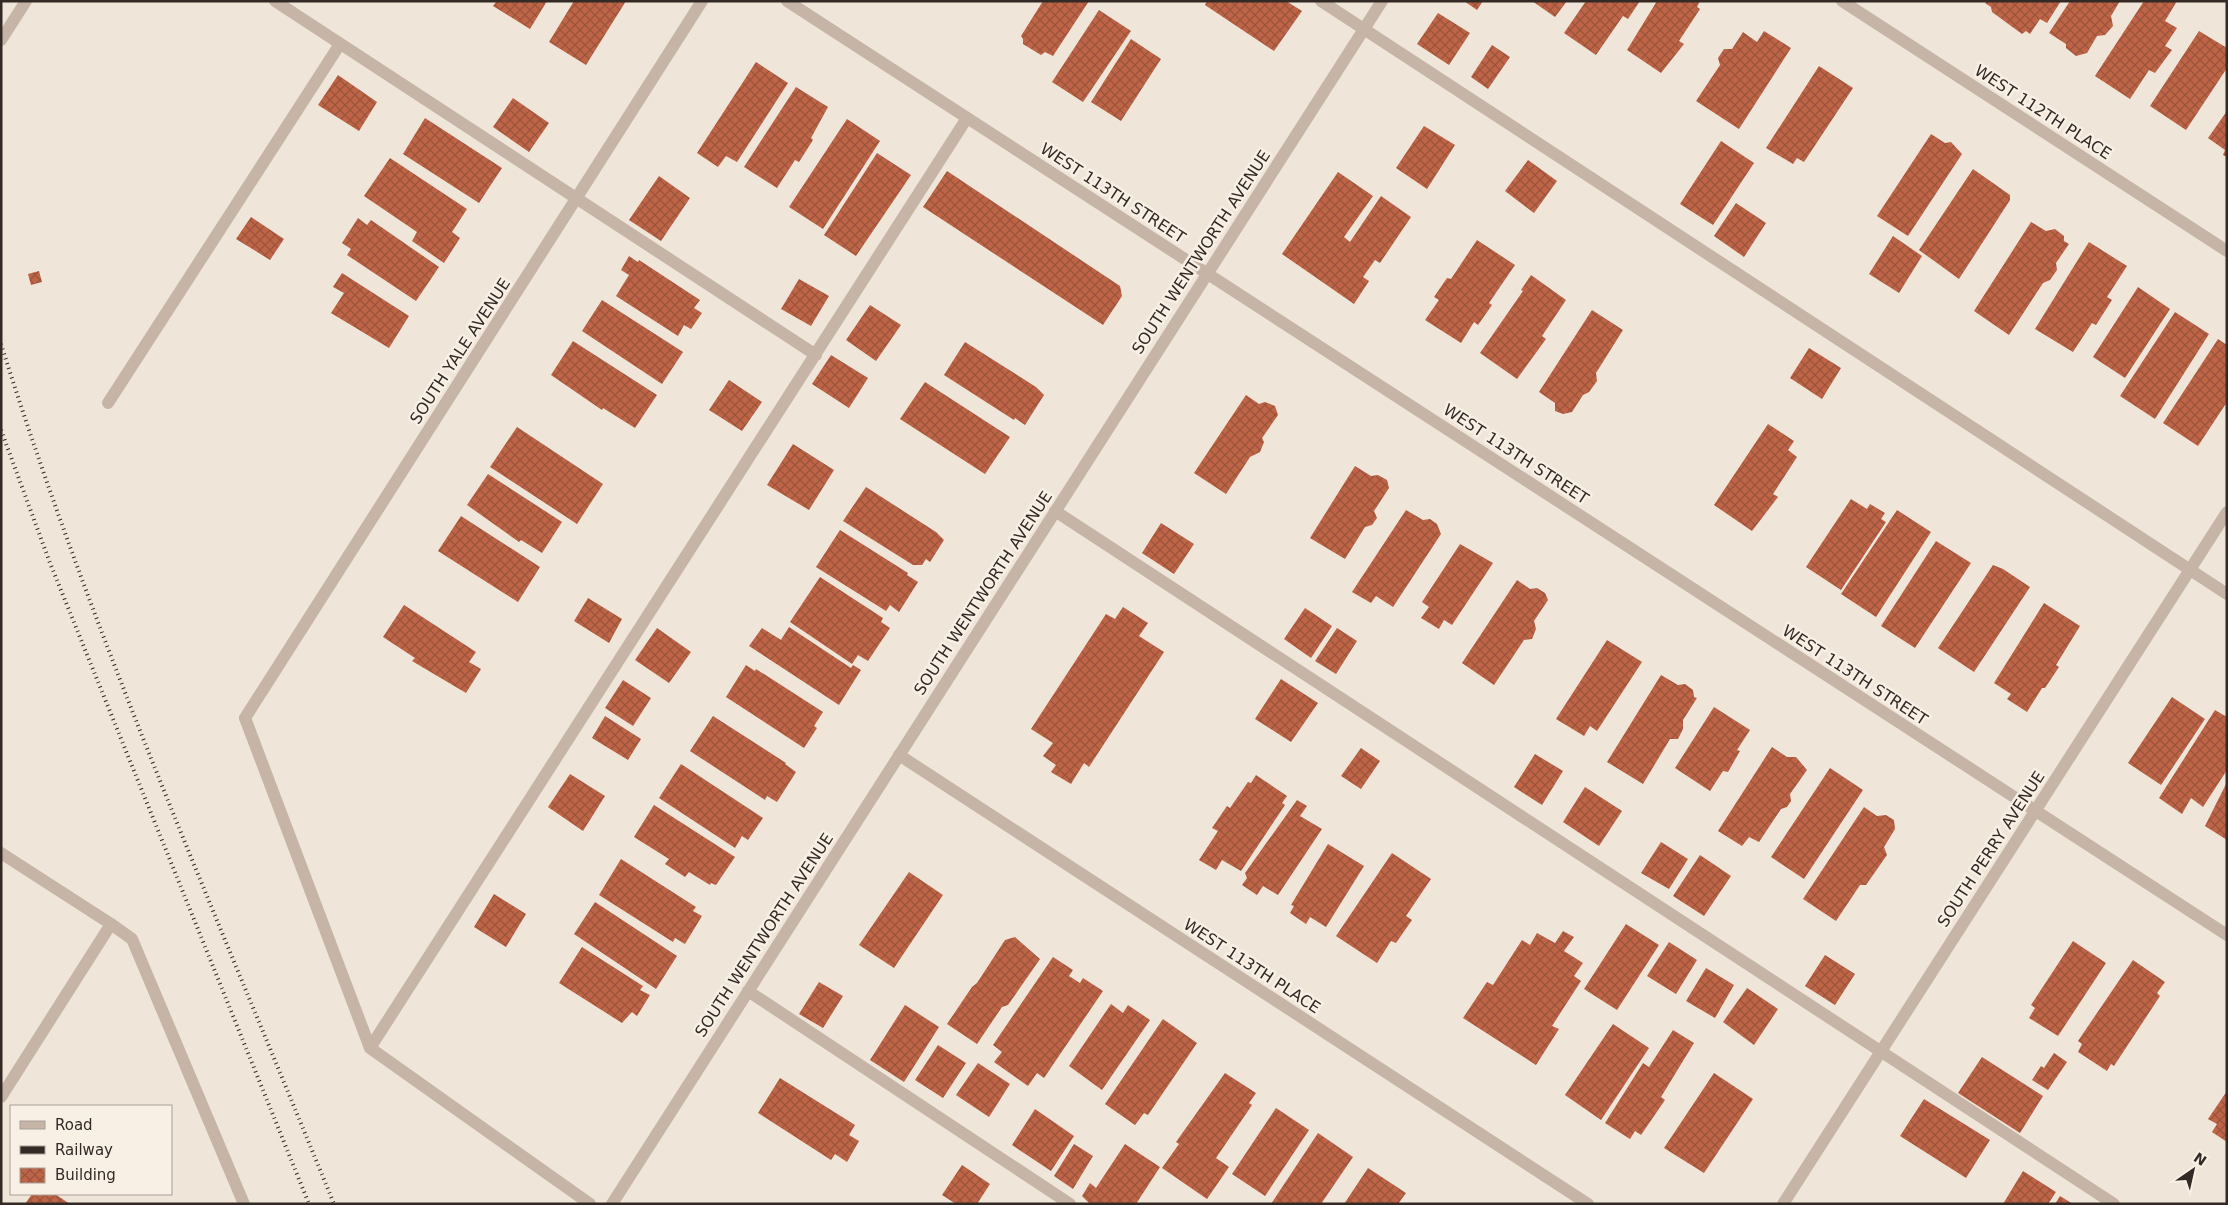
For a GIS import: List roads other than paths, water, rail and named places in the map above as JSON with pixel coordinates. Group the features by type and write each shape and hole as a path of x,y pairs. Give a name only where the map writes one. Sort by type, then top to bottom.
{"street":[{"path":"1,40 26,1"},
{"path":"275,1 816,355"},
{"name":"SOUTH YALE AVENUE","path":"370,1048 245,718 702,1"},
{"name":"WEST 113TH STREET","path":"787,1 2227,935"},
{"path":"1321,1 2227,594"},
{"name":"SOUTH WENTWORTH AVENUE","path":"612,1204 1382,1"},
{"name":"WEST 112TH PLACE","path":"1842,1 2227,251"},
{"path":"108,403 340,44"},
{"path":"590,1204 370,1048 967,118"},
{"path":"1055,511 2114,1204"},
{"name":"SOUTH PERRY AVENUE","path":"1783,1204 2227,512"},
{"name":"WEST 113TH PLACE","path":"899,755 1588,1204"},
{"path":"1,853 112,924 132,939 244,1204"},
{"path":"1,1097 112,924"},
{"path":"748,991 1070,1204"}],"railway":[{"path":"1,344 37,453 116,670 158,777 334,1204"},
{"path":"1,430 50,563 309,1204"}]}
